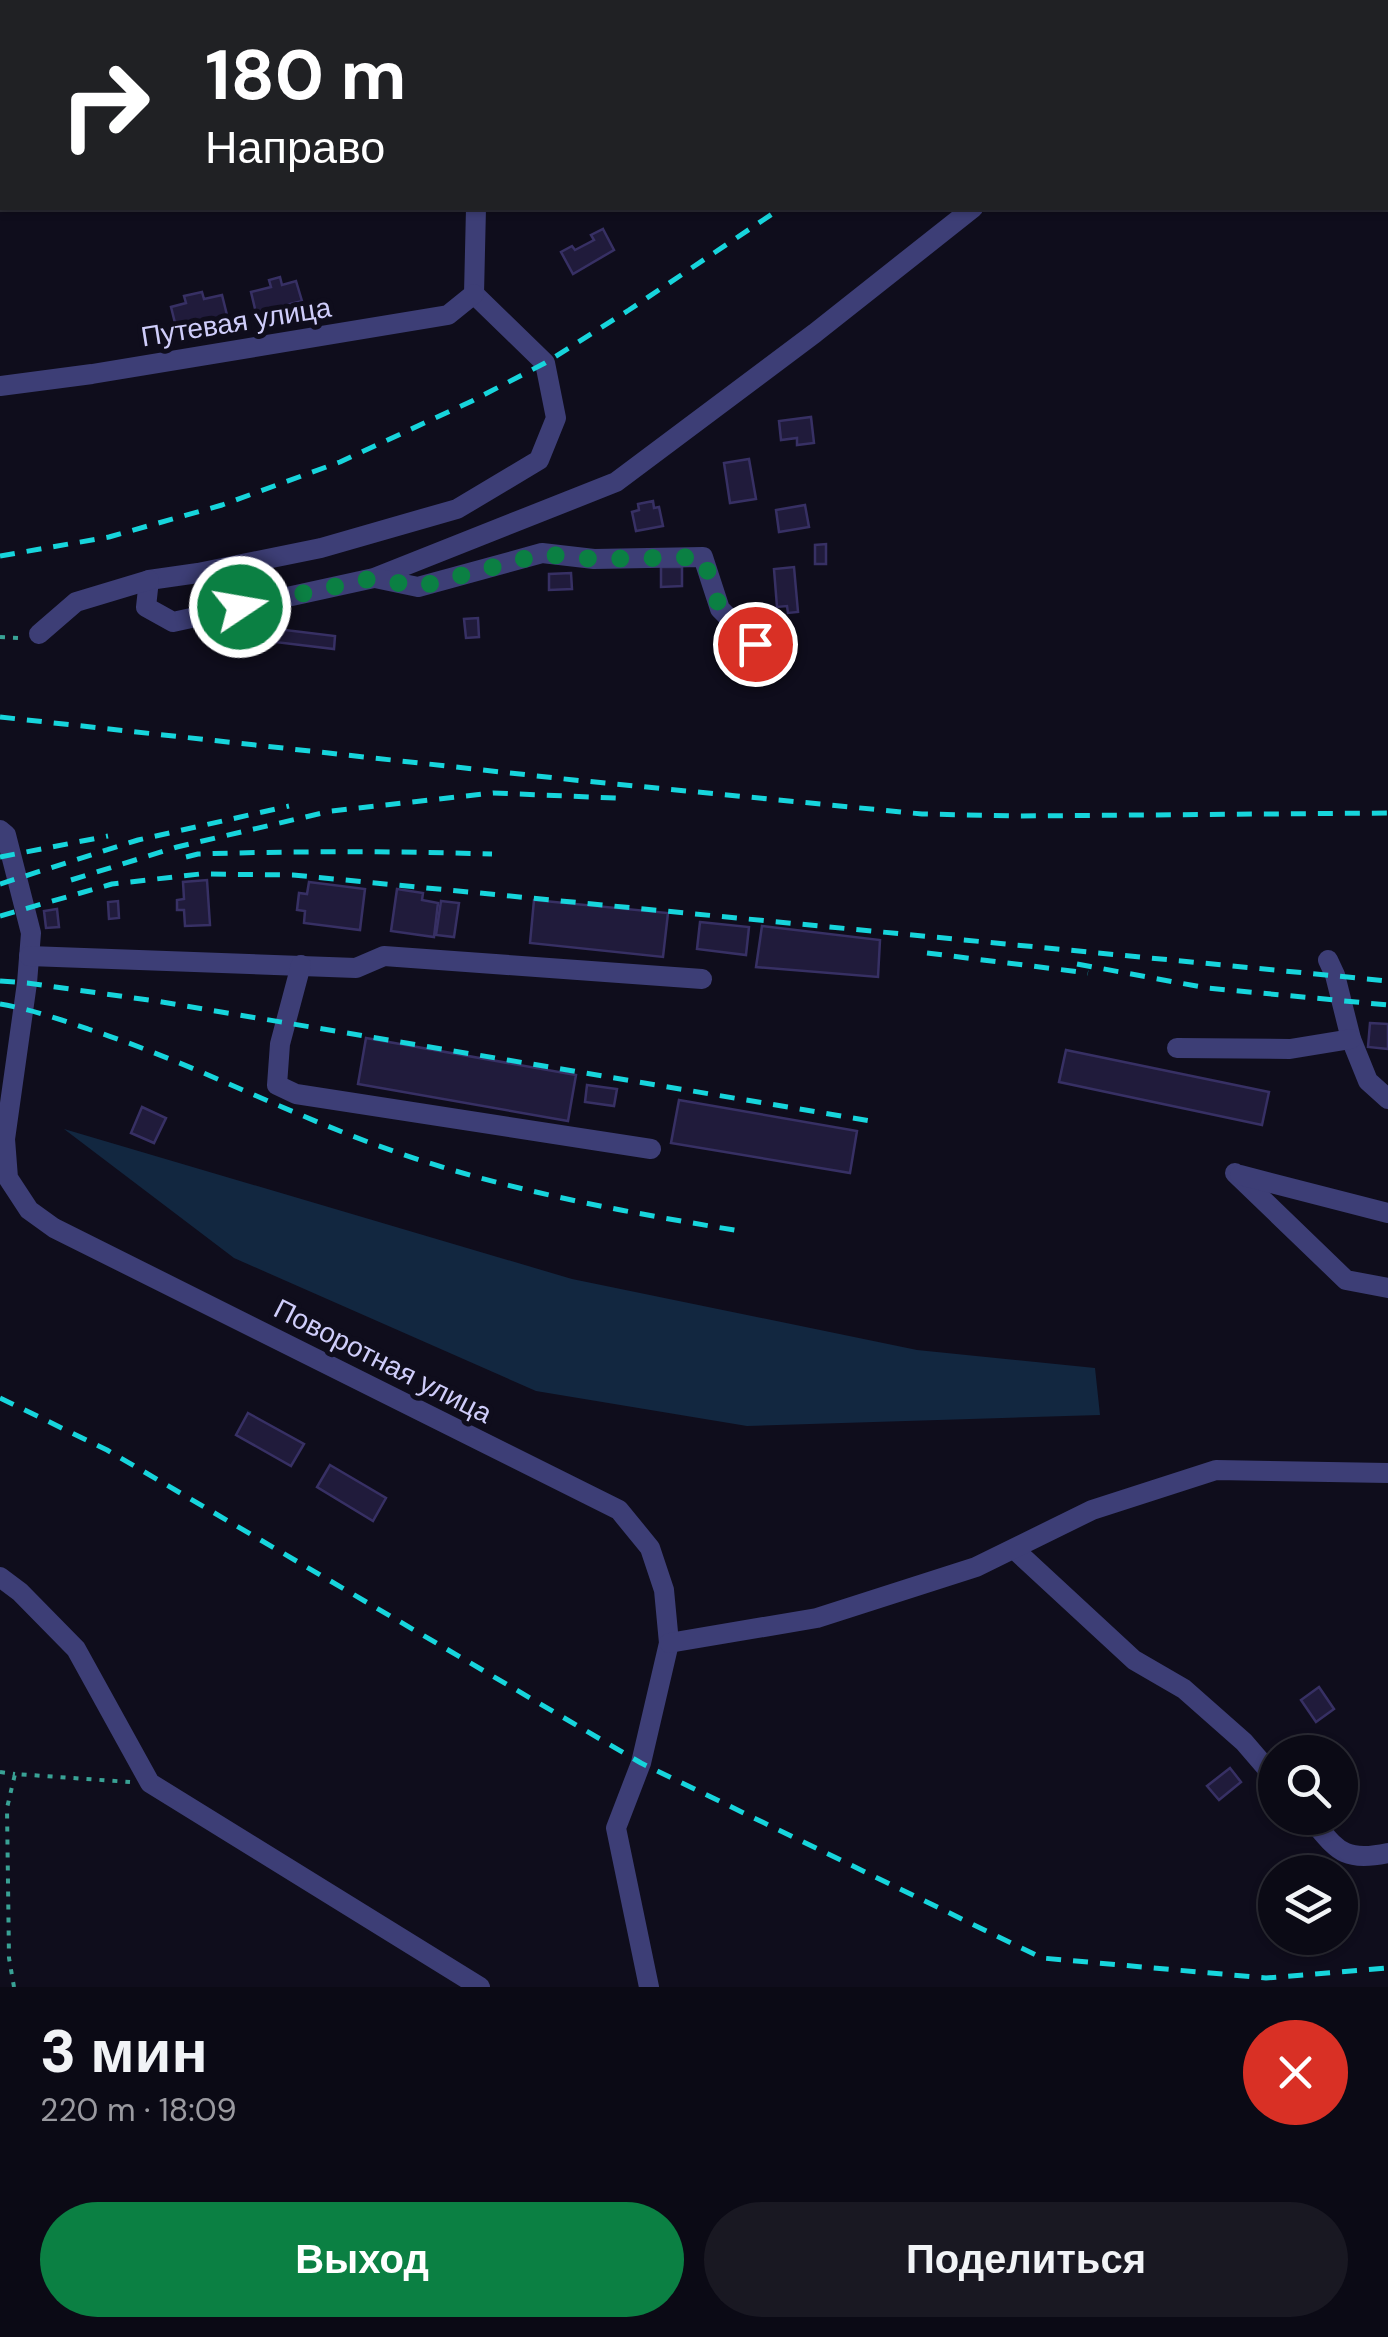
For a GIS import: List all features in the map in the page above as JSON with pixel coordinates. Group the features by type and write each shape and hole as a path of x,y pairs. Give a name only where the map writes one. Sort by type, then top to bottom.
{"street":[{"path":"39,634 76,602 149,580 321,548 458,509 538,460 556,418 544,363 474,294 476,210"},
{"path":"149,580 146,608 172,622 374,578 616,482 816,333 970,210"},
{"name":"Путевая улица","path":"0,386 448,315 474,294"},
{"path":"374,578 418,587 542,554 594,559 703,557 720,609 755,644"},
{"name":"Поворотная улица","path":"0,830 6,835 31,933 5,1139 8,1178 29,1210 54,1228 619,1510 650,1548 664,1590 669,1643 641,1762 616,1828 648,1987"},
{"path":"29,956 356,968 384,956 702,979"},
{"path":"1328,960 1352,1040 1388,1120"},
{"path":"301,965 280,1044 277,1085 296,1094 650,1148"},
{"path":"1177,1048 1290,1049 1352,1040"},
{"path":"1368,1081 1388,1100"},
{"path":"1388,1214 1234,1173 1346,1280 1388,1288"},
{"path":"669,1643 817,1618 976,1568 1092,1510 1216,1470 1388,1473"},
{"path":"1014,1549 1134,1660 1184,1689 1258,1758"},
{"path":"0,1578 20,1592 76,1649 150,1783 480,1987"},
{"path":"1324,1835 1338,1851 1366,1858 1388,1853"}],"path":[{"path":"0,1772 150,1783"},
{"path":"14,1987 9,1958 7,1808 15,1774"}],"water":[{"path":"64,1129 572,1279 917,1350 1095,1368 1100,1415 747,1426 536,1391 234,1258"}],"building":[{"path":"603,229 614,250 573,274 561,252 594,240 591,235"},
{"path":"280,277 282,285 296,281 302,301 256,313 251,292 271,287 269,280"},
{"path":"202,292 204,299 222,295 228,319 177,331 171,307 186,303 184,296"},
{"path":"811,417 814,443 797,445 797,438 781,440 779,421"},
{"path":"749,459 756,499 730,503 724,463"},
{"path":"653,501 654,508 659,507 663,526 636,531 632,512 639,510 638,504"},
{"path":"805,505 809,527 779,532 776,510"},
{"path":"826,544 826,564 815,564 815,545"},
{"path":"661,567 682,567 682,586 661,587"},
{"path":"794,567 798,612 788,613 787,606 777,607 774,569"},
{"path":"571,573 572,589 549,590 549,574"},
{"path":"478,618 479,637 466,638 464,619"},
{"path":"277,629 335,636 334,649 275,642"},
{"path":"207,880 210,925 185,926 184,910 177,910 177,900 184,899 183,882"},
{"path":"309,882 365,889 360,930 304,923 305,911 297,910 299,893 307,894"},
{"path":"397,889 423,893 422,900 438,903 434,937 391,931"},
{"path":"534,900 668,913 663,957 530,943"},
{"path":"118,901 119,918 109,919 108,902"},
{"path":"441,901 459,903 454,937 436,935"},
{"path":"57,909 59,927 46,928 44,911"},
{"path":"700,922 749,927 746,955 697,949"},
{"path":"762,926 880,940 878,977 756,967"},
{"path":"1370,1023 1388,1024 1388,1049 1368,1047"},
{"path":"366,1038 576,1075 568,1121 358,1084"},
{"path":"1066,1050 1269,1092 1262,1125 1059,1082"},
{"path":"587,1085 617,1089 614,1106 585,1102"},
{"path":"679,1100 857,1131 850,1173 671,1143"},
{"path":"142,1107 166,1118 154,1143 131,1133"},
{"path":"248,1413 304,1444 291,1466 236,1435"},
{"path":"330,1465 386,1498 373,1521 317,1487"},
{"path":"1319,1687 1334,1709 1316,1722 1301,1700"},
{"path":"1230,1768 1241,1782 1219,1800 1207,1786"}],"railway":[{"path":"0,556 109,537 222,505 340,462 545,363 778,210"},
{"path":"0,717 922,814 1388,813"},
{"path":"71,880 177,847 331,811 493,793 616,798"},
{"path":"0,884 138,840 289,806"},
{"path":"0,857 108,836"},
{"path":"186,857 308,852 492,854"},
{"path":"0,916 112,884 200,874 293,875 1388,981"},
{"path":"927,953 1088,973"},
{"path":"1077,964 1207,988 1388,1005"},
{"path":"0,981 156,1001 877,1122"},
{"path":"0,1004 127,1043 360,1139 483,1179 740,1231"},
{"path":"0,1398 107,1450 641,1763 1042,1958 1266,1978 1388,1968"}],"route":[{"path":"240,607 374,578 418,587 542,554 594,559 703,557 720,609 755,644"}]}
